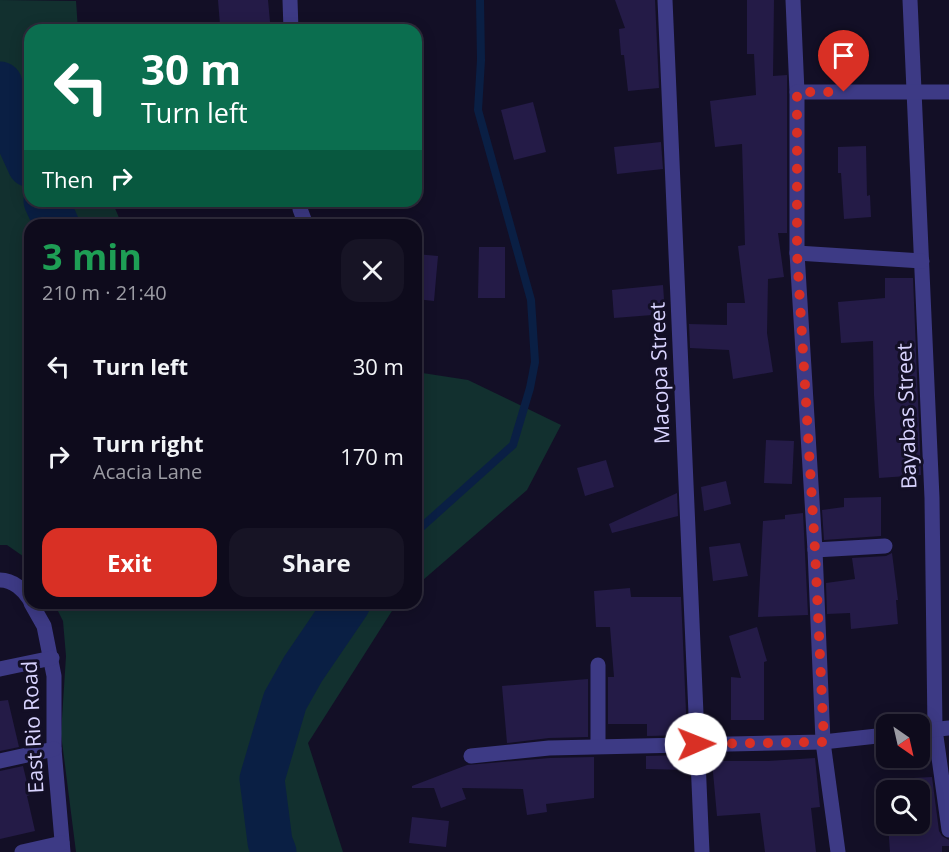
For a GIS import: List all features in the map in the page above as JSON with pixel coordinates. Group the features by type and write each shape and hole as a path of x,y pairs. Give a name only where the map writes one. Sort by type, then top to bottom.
{"street":[{"path":"290,0 291,24"},
{"name":"Macopa Street","path":"665,0 702,852"},
{"path":"793,0 797,92 797,253 824,742 838,852"},
{"name":"Bayabas Street","path":"910,0 932,498 934,729 949,830"},
{"path":"797,92 949,92"},
{"path":"797,253 922,261"},
{"path":"815,550 885,546"},
{"name":"East Rio Road","path":"0,580 6,580 24,590"},
{"name":"East Rio Road","path":"35,609 44,626 54,676 54,749 63,848"},
{"path":"0,669 51,658"},
{"path":"598,664 598,746"},
{"path":"471,756 549,748 824,742 876,736"},
{"path":"0,761 54,749"},
{"path":"22,852 63,848"}],"green space":[{"path":"0,0 76,1 78,24 24,24 24,207 114,207 120,219 24,219 24,557 7,545 0,545"},
{"path":"422,373 468,380 561,425 527,490 422,581"},
{"path":"57,609 393,609 308,743 343,852 76,852 61,734 66,656 63,621"}],"building":[{"path":"218,0 268,0 270,22 220,24"},
{"path":"615,0 655,0 659,88 628,91 619,29 625,28"},
{"path":"747,0 774,0 773,76 787,75 787,233 778,233 784,277 768,279 767,333 773,372 733,379 729,350 690,348 689,324 727,325 727,303 745,303 738,246 745,245 742,144 715,147 710,101 756,95 754,54 747,54"},
{"path":"533,102 546,152 514,160 501,110"},
{"path":"661,142 663,169 617,174 614,147"},
{"path":"866,146 867,196 870,195 871,217 844,219 841,173 838,173 838,147"},
{"path":"479,247 505,247 505,298 478,298"},
{"path":"422,255 438,256 434,301 422,300"},
{"path":"885,278 913,278 921,475 879,478 873,341 841,343 838,302 885,298"},
{"path":"663,285 665,314 614,318 612,290"},
{"path":"766,440 794,441 792,484 764,483"},
{"path":"606,460 614,487 585,496 577,468"},
{"path":"726,481 731,504 704,511 701,487"},
{"path":"677,493 678,516 612,533 609,524"},
{"path":"881,497 881,536 824,540 822,510 844,507 844,498"},
{"path":"803,513 808,615 758,617 763,521 785,519 785,515"},
{"path":"740,543 748,576 713,581 709,547"},
{"path":"892,553 898,600 896,600 898,624 851,629 850,613 827,614 826,583 855,579 852,558 886,556"},
{"path":"630,588 631,597 681,597 687,735 647,736 647,724 608,724 608,677 614,677 610,627 596,627 594,591"},
{"path":"757,627 767,661 764,662 764,720 731,720 731,677 741,678 729,636"},
{"path":"588,679 588,737 549,738 507,743 502,686"},
{"path":"8,700 19,747 0,751 0,701"},
{"path":"687,755 687,770 646,769 646,756"},
{"path":"594,757 594,798 546,804 547,812 527,815 523,789 462,788 466,799 441,808 434,788 412,788 412,786 467,765"},
{"path":"815,758 820,807 811,808 816,852 765,852 760,813 717,816 712,761"},
{"path":"23,766 35,831 0,839 0,771"},
{"path":"932,777 939,831 949,840 949,846 942,846 942,852 890,852 889,834 930,834 930,780 913,780 913,778"},
{"path":"412,817 449,821 446,847 409,843"}],"waterway":[{"path":"422,527 513,445 530,388 535,362 531,300 478,110 481,60 480,0"},
{"path":"0,84 7,115 24,152"},
{"path":"49,207 54,219"},
{"path":"274,852 270,842 262,779 285,701 303,669 344,609"}],"route":[{"path":"696,744 824,742 797,253 797,92 844,92"}]}
